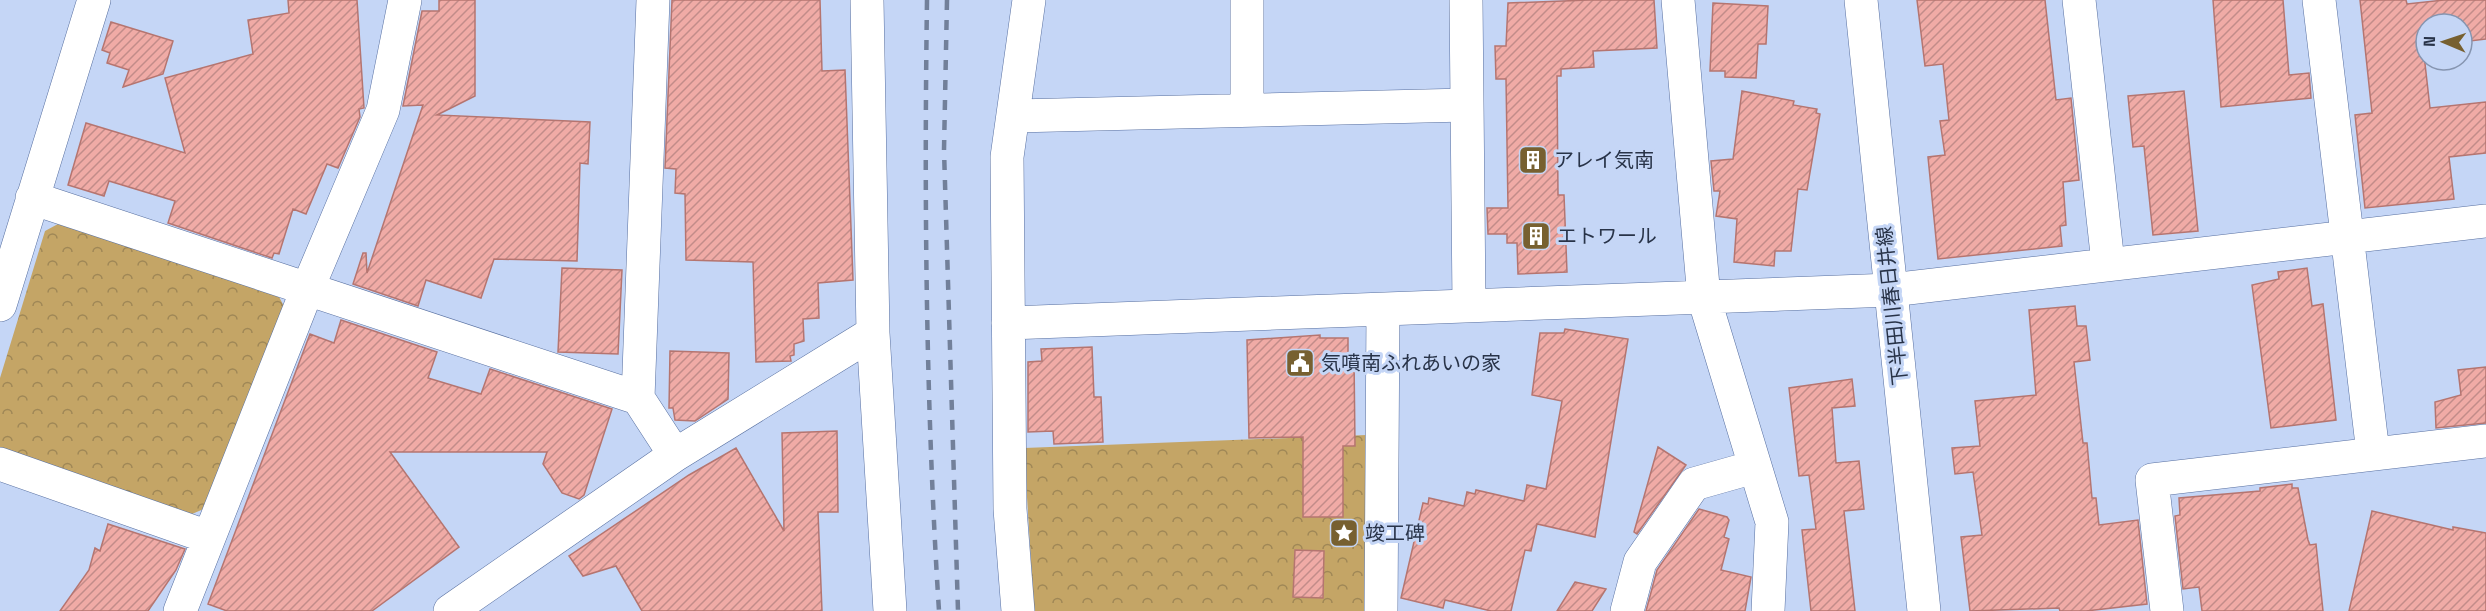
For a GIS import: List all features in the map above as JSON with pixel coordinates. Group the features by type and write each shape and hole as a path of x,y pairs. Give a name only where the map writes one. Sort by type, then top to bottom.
{"street":[{"path":"0,305 94,0"},
{"path":"180,611 307,290 383,110 405,0"},
{"path":"653,0 638,398 675,456"},
{"path":"867,0 873,333 890,611"},
{"path":"1018,611 1010,509 1007,158 1029,0"},
{"path":"1246,0 1246,109"},
{"path":"1466,0 1469,305"},
{"path":"1678,0 1704,298 1772,522 1767,611"},
{"name":"下半田川春日井線","path":"1861,0 1924,611"},
{"path":"2079,0 2108,263"},
{"path":"2319,0 2373,453"},
{"path":"1013,116 1466,105"},
{"path":"32,198 638,398"},
{"path":"1008,323 1891,290 2108,263 2486,221"},
{"path":"1381,611 1383,310"},
{"path":"452,610 675,456 873,333"},
{"path":"2167,611 2152,480 2486,441"},
{"path":"0,464 208,537"},
{"path":"1627,611 1640,562 1694,484 1754,467"}],"green space":[{"path":"58,224 278,295 286,310 206,508 192,514 0,448 0,378 45,231"},
{"path":"1367,435 1365,611 1034,611 1024,448"}],"building":[{"path":"288,0 357,0 364,108 359,109 360,117 338,168 327,164 306,214 293,209 279,254 274,253 272,258 168,223 175,201 109,181 104,196 68,185 86,123 185,153 165,78 253,54 248,20 289,13"},
{"path":"439,0 475,0 475,96 437,115 590,122 588,164 580,163 577,261 494,259 481,298 426,280 418,306 353,284 363,253 366,253 367,273 423,105 403,106 422,11 439,11"},
{"path":"672,0 820,0 822,71 845,70 853,280 818,283 819,318 803,319 804,341 794,344 794,355 790,356 791,361 756,362 753,262 686,260 685,194 675,193 676,169 665,168"},
{"path":"1654,0 1657,48 1593,51 1594,67 1561,69 1561,76 1557,76 1558,195 1564,195 1567,272 1518,274 1517,243 1507,243 1507,234 1488,234 1487,208 1508,208 1506,79 1496,79 1495,46 1506,46 1508,3"},
{"path":"1917,0 2045,0 2056,100 2071,98 2079,180 2063,182 2066,225 2060,226 2062,246 1938,259 1928,157 1945,155 1940,121 1949,120 1943,64 1925,66"},
{"path":"2213,0 2283,0 2289,75 2309,73 2311,98 2221,107"},
{"path":"2360,0 2406,0 2407,4 2444,0 2486,0 2486,39 2474,40 2474,12 2414,12 2414,72 2426,72 2430,108 2486,102 2486,153 2449,157 2454,199 2365,208 2355,115 2372,113"},
{"path":"1713,3 1768,6 1766,44 1758,44 1756,78 1725,77 1725,71 1710,71"},
{"path":"111,22 173,41 163,74 123,87 129,70 107,63 110,53 102,50"},
{"path":"1742,91 1794,101 1793,105 1817,109 1816,113 1820,114 1807,190 1798,189 1791,251 1775,251 1774,266 1734,262 1737,219 1716,216 1720,191 1714,191 1711,161 1733,159"},
{"path":"2184,91 2198,231 2153,235 2144,146 2133,147 2128,96"},
{"path":"562,268 622,270 618,354 558,352"},
{"path":"2307,268 2312,306 2323,304 2336,420 2271,428 2252,285 2279,279 2278,272"},
{"path":"2075,306 2077,326 2086,326 2090,360 2074,362 2083,443 2087,443 2092,498 2096,498 2099,525 2138,520 2147,604 2086,611 2060,611 2059,608 1970,611 1961,537 1982,535 1973,472 1955,474 1952,448 1980,446 1975,401 2036,395 2029,310"},
{"path":"341,320 437,352 428,378 481,394 490,369 612,409 584,495 579,499 562,493 543,464 547,452 390,452 459,547 372,611 227,611 208,604 310,334 334,343"},
{"path":"1565,329 1628,339 1595,537 1537,524 1531,551 1525,550 1511,611 1491,611 1445,600 1443,608 1401,598 1423,503 1428,504 1429,498 1464,506 1467,492 1475,494 1476,490 1524,501 1527,485 1546,489 1562,401 1532,395 1540,333 1564,333"},
{"path":"1320,335 1320,338 1348,338 1348,357 1354,357 1355,446 1343,446 1343,517 1303,517 1303,437 1249,438 1247,340"},
{"path":"1092,347 1094,397 1101,397 1103,442 1054,444 1053,431 1028,432 1028,362 1042,361 1041,349"},
{"path":"670,351 729,353 728,399 695,421 675,420 673,408 669,408"},
{"path":"2486,367 2486,423 2436,428 2435,402 2461,395 2458,370"},
{"path":"1852,379 1855,406 1832,408 1836,463 1859,461 1864,509 1844,511 1855,611 1811,611 1802,530 1816,529 1809,475 1799,476 1789,388"},
{"path":"837,431 838,512 818,512 822,611 642,611 616,566 583,576 569,556 689,475 736,448 784,531 782,433"},
{"path":"1658,447 1686,465 1637,534 1634,532"},
{"path":"2292,484 2292,488 2298,488 2310,545 2316,544 2323,611 2202,611 2199,587 2183,589 2175,516 2180,515 2179,498 2260,491 2260,488"},
{"path":"1699,509 1727,517 1729,520 1724,537 1729,539 1721,570 1751,577 1745,611 1646,611 1657,570"},
{"path":"2372,511 2453,530 2453,527 2486,533 2486,611 2349,611"},
{"path":"108,524 185,549 176,570 148,611 60,611 89,570 95,548 100,551"},
{"path":"1295,550 1324,551 1323,598 1293,597"},
{"path":"1575,582 1606,589 1592,611 1557,611"}],"railway":[{"path":"927,0 927,306 931,458 939,611"},
{"path":"947,0 944,150 958,611"}],"place":[{"name":"アレイ気南","path":"1533,160"},
{"name":"エトワール","path":"1536,236"},
{"name":"気噴南ふれあいの家","path":"1300,363"},
{"name":"竣工碑","path":"1344,533"}]}
